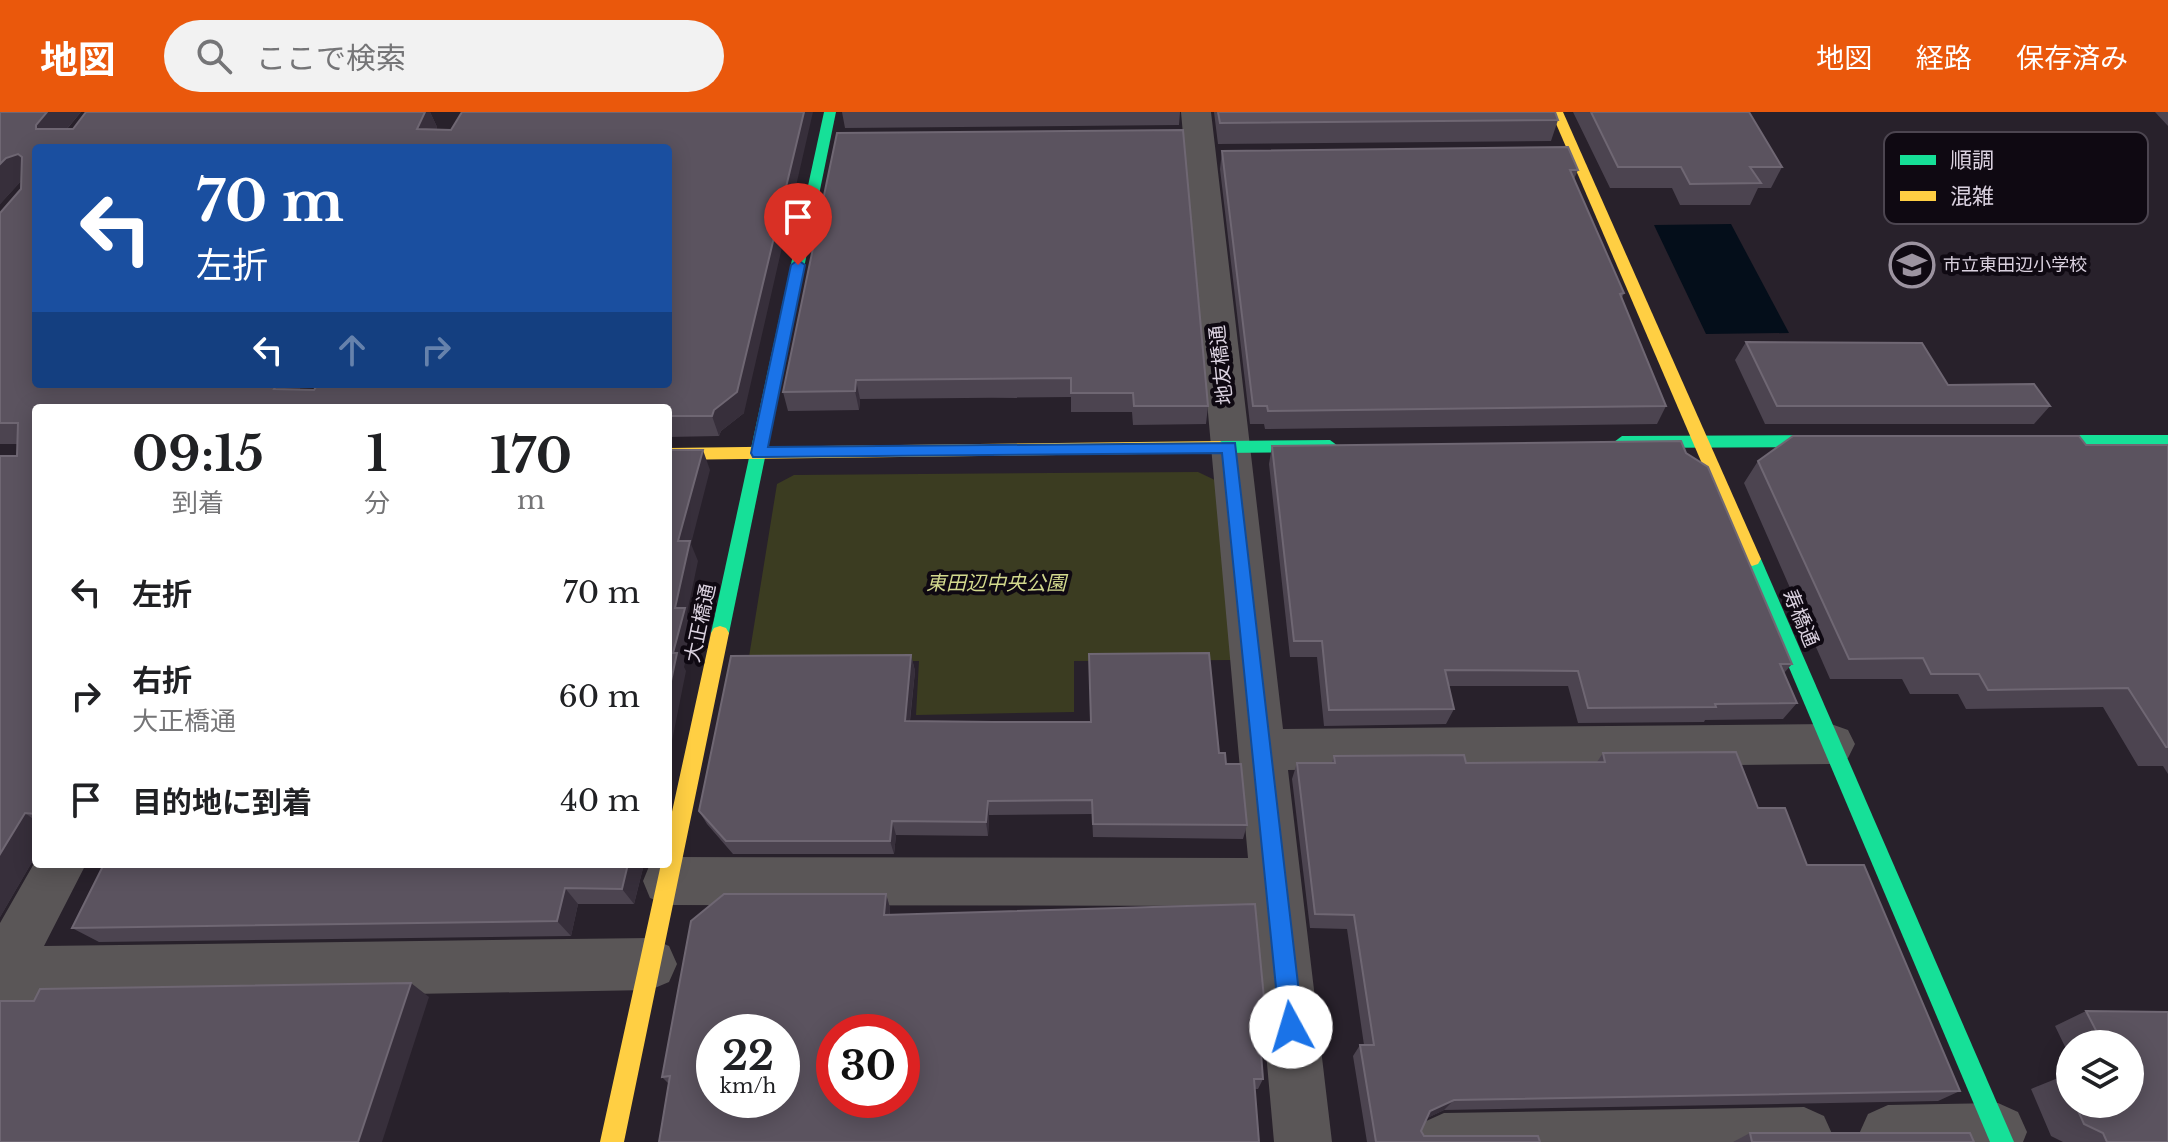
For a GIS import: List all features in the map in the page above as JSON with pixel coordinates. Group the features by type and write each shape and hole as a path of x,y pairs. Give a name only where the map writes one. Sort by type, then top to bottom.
{"street":[{"name":"寿橋通","path":"1557,112 1702,441 2000,1137"},
{"path":"827,126 856,139"},
{"name":"大正橋通","path":"672,862 827,126"},
{"name":"地友橋通","path":"1198,140 1303,1142"},
{"path":"1544,153 1575,153"},
{"path":"1607,442 1857,441"},
{"path":"1997,441 2168,441"},
{"path":"672,454 1355,445"},
{"path":"1262,750 1831,744"},
{"path":"59,868 1,974 650,964"},
{"name":"大正橋通","path":"612,1142 671,868"},
{"path":"668,881 1276,882"},
{"path":"1444,1142 2000,1137"}],"green space":[{"name":"東田辺中央公園","path":"1198,472 1217,481 1235,660 1074,661 1074,712 916,715 919,661 748,663 777,484 794,475"}],"water":[{"path":"1731,224 1789,333 1706,334 1654,225"}],"building":[{"path":"0,112 47,112 36,129 73,129 86,112 425,112 417,129 451,130 462,112 804,112 737,392 714,410 712,416 672,416 672,404 32,404 32,814 25,813 0,854 0,456 17,456 18,423 0,423 0,213 21,189 22,157 18,154 0,164"},
{"path":"1218,112 1555,112 1558,120 1220,123"},
{"path":"1591,112 1749,112 1782,167 1750,167 1761,183 1690,184 1681,167 1618,167"},
{"path":"1183,130 1208,406 1134,406 1133,393 1071,393 1071,378 856,380 855,391 783,392 837,133"},
{"path":"1568,147 1578,170 1570,170 1624,293 1620,294 1666,406 1268,411 1267,406 1253,406 1222,151"},
{"path":"1746,342 1922,343 1948,385 2034,384 2050,406 1777,406"},
{"path":"1793,436 2079,436 2086,445 2168,445 2168,747 2128,688 1988,690 1979,674 1931,674 1923,658 1849,659 1758,461"},
{"path":"1681,441 1686,453 1708,467 1792,664 1780,664 1797,703 1588,708 1578,671 1445,670 1454,709 1329,710 1322,641 1294,641 1272,446"},
{"path":"672,450 703,450 678,541 690,541 675,608 685,608 673,653 677,653 672,676"},
{"path":"1209,653 1219,753 1225,753 1226,764 1241,764 1247,825 1093,824 1092,800 988,801 986,822 892,821 890,841 726,841 699,811 731,656 911,655 905,721 1091,722 1089,654"},
{"path":"1736,752 1758,808 1785,808 1807,865 1864,865 1960,1091 1454,1100 1430,1111 1421,1131 1424,1136 1538,1136 1540,1142 1376,1142 1360,1045 1374,1045 1354,915 1315,914 1297,763 1335,763 1334,756 1464,755 1466,763 1605,762 1603,753"},
{"path":"102,868 627,868 622,889 565,888 557,921 72,928"},
{"path":"724,894 886,894 884,915 1255,904 1268,1040 1260,1040 1263,1079 1254,1079 1259,1142 659,1142 670,1076 662,1077 691,921"},
{"path":"411,983 358,1142 0,1142 0,1001 34,1001 40,989"},
{"path":"2086,1011 2168,1012 2168,1142 2107,1142 2103,1133 2084,1124 2081,1118 2144,1118 2144,1030 2096,1030"},
{"path":"1750,1133 1970,1133 1974,1142 1752,1142"}],"traffic: fast":[{"path":"720,633 830,112"},
{"path":"1622,442 1846,441"},
{"path":"2022,441 2168,441"},
{"path":"1220,447 1330,446"},
{"path":"1752,559 2002,1142"}],"traffic: slow":[{"path":"1557,112 1752,559"},
{"path":"672,454 1220,447"},
{"path":"672,859 720,633"},
{"path":"612,1142 670,868"}],"place":[{"name":"市立東田辺小学校","path":"1912,265"}],"route":[{"path":"798,265 759,453 1229,447 1291,1027"}]}
